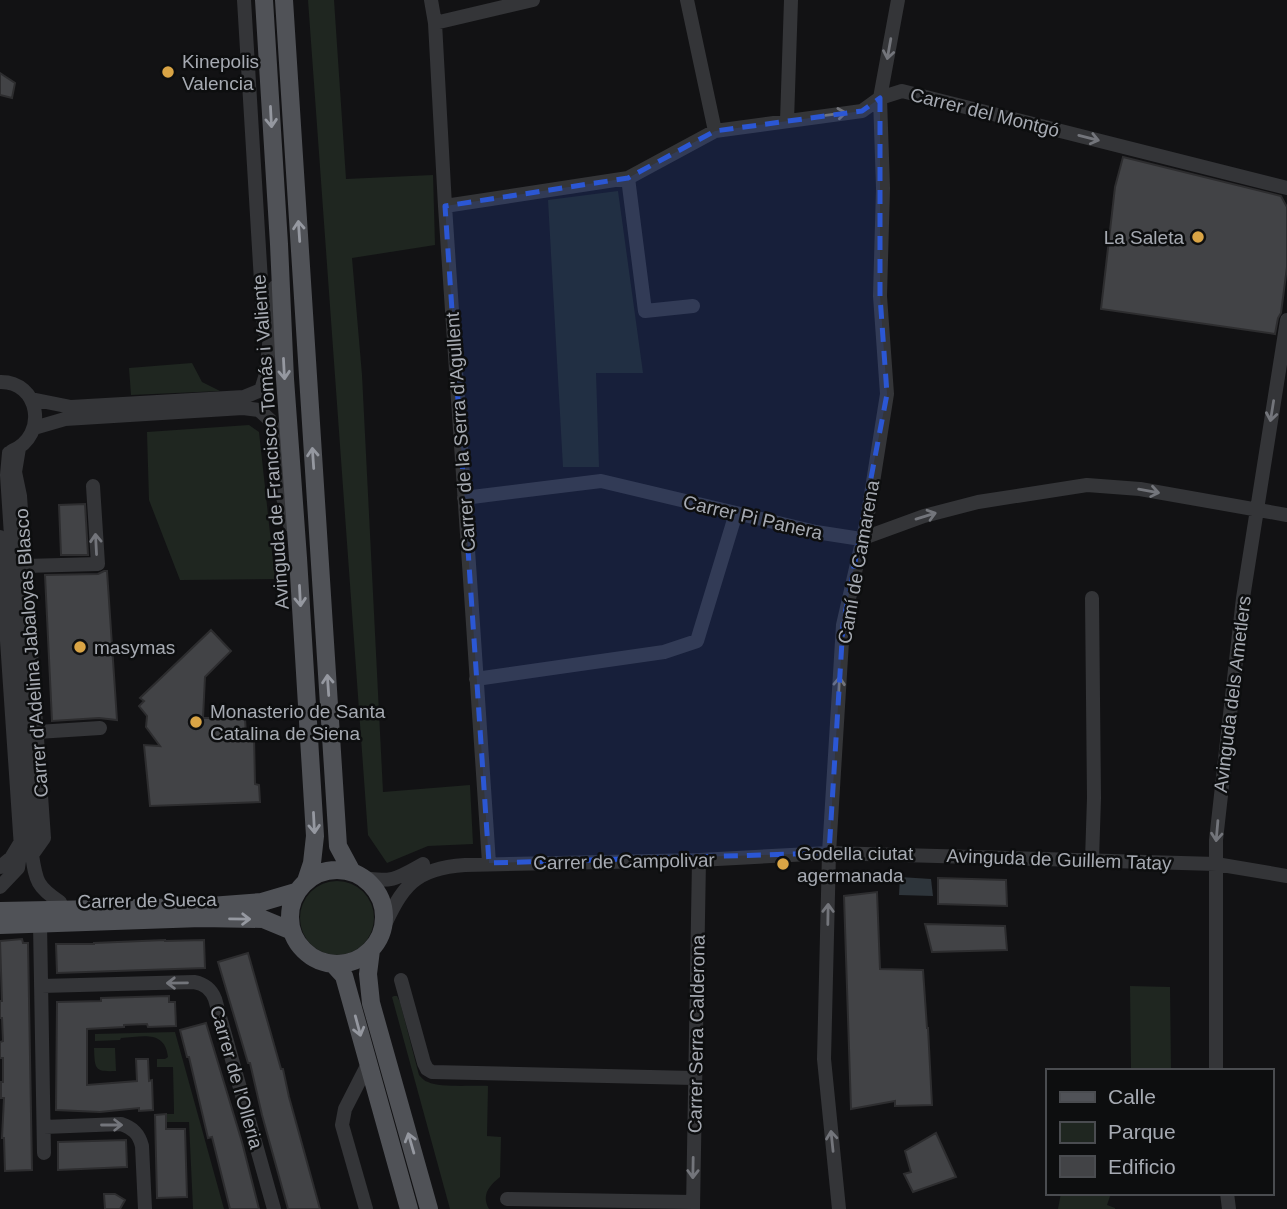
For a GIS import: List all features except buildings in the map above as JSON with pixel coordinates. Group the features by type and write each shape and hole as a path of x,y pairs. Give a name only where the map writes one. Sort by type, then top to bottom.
{"main road":[{"name":"Avinguda de Francisco Tomás i Valiente","path":"264,0 285,379 315,836 312,863 301,886"},
{"path":"284,0 338,846 358,875 374,888 382,901 384,916 378,941 361,958 349,963 333,964 309,955 299,944 289,918 291,905 301,886 320,872 336,870 358,875"},
{"name":"Carrer de Sueca","path":"0,911 262,902 301,886"},
{"name":"Carrer de Sueca","path":"0,925 201,918 263,919 292,931"},
{"path":"371,950 368,974 371,1003 429,1209"},
{"path":"333,964 344,976 409,1209"}],"street":[{"path":"244,0 266,374"},
{"name":"Carrer de la Serra d'Agullent","path":"431,0 435,23 489,863"},
{"path":"435,23 533,0"},
{"path":"687,0 715,131"},
{"path":"787,121 791,0"},
{"name":"Camí de Camarena","path":"839,1209 824,1059 829,853 843,625 867,520 887,394 880,296 883,188 880,98 898,0"},
{"name":"Carrer del Montgó","path":"445,206 628,178 715,131 862,111 880,98 902,91 1287,188"},
{"path":"628,178 645,311 693,306"},
{"path":"31,399 71,407 244,397 261,390 266,374 279,244"},
{"name":"Avinguda dels Ametlers","path":"1216,1069 1216,840 1241,611 1287,320"},
{"path":"0,382 20,388 31,399 36,413 34,428 28,440 9,451"},
{"path":"34,428 65,419 243,408 259,410 270,420 276,434 282,493 298,558"},
{"name":"Carrer d'Adelina Jabaloyas Blasco","path":"9,451 20,496 44,838 33,855"},
{"name":"Carrer d'Adelina Jabaloyas Blasco","path":"9,451 7,475 33,855 36,877 44,891 60,902"},
{"name":"Carrer Pi Panera","path":"464,498 601,481 816,532 861,540"},
{"path":"861,540 924,516 978,502 1087,485 1140,489 1287,515"},
{"path":"25,566 97,564 93,486"},
{"path":"476,679 664,652 697,641 736,513"},
{"name":"Carrer d'Adelina Jabaloyas Blasco","path":"0,537 4,659 21,842 18,868 0,887"},
{"path":"1092,598 1092,860"},
{"path":"37,732 100,729"},
{"path":"0,867 21,842"},
{"name":"Avinguda de Guillem Tatay","path":"783,855 829,853 1216,864 1287,876"},
{"name":"Carrer de Campolivar","path":"382,930 405,888 419,876 438,868 489,863 699,860 783,855"},
{"name":"Carrer de Campolivar","path":"358,875 393,880 435,859 446,859 465,865"},
{"name":"Carrer Serra Calderona","path":"693,1206 699,860"},
{"name":"Carrer de Sueca","path":"0,904 241,898 247,902"},
{"path":"40,924 44,1153"},
{"path":"401,980 424,1063 432,1072 694,1078"},
{"name":"Carrer de l'Olleria","path":"41,986 194,982 207,987 215,999 274,1209"},
{"path":"366,1209 342,1125 345,1109 368,1063"},
{"path":"44,1128 121,1124 129,1126 136,1132 142,1146 145,1209"},
{"path":"507,1199 693,1206"}],"highlighted area":[{"path":"880,98 880,296 887,394 843,625 829,853 489,863 445,206 628,178 715,131 862,111"}],"green space":[{"path":"308,0 334,0 346,179 433,175 435,245 352,258 362,375 383,792 470,785 473,844 428,846 387,863 368,835"},
{"path":"618,191 643,373 596,373 599,467 563,467 548,200"},
{"path":"192,363 202,382 220,391 131,395 129,368"},
{"path":"249,425 259,432 275,579 180,580 149,500 147,432"},
{"path":"337,881 351,884 363,892 371,904 374,918 371,932 363,944 351,952 337,955 323,952 311,944 303,932 300,918 303,904 311,892 323,884"},
{"path":"1130,986 1170,987 1171,1069 1131,1069"},
{"path":"397,996 400,1002 419,1075 423,1079 440,1085 488,1086 487,1136 501,1137 500,1177 487,1191 489,1209 450,1209 392,997"},
{"path":"175,1032 224,1209 193,1209 189,1122 166,1122 166,1114 174,1114 173,1067 157,1067 157,1059 168,1057 162,1042 157,1038 144,1036 95,1041 95,1034"},
{"path":"94,1048 115,1048 116,1071 97,1068"},
{"path":"1061,1195 1110,1195 1107,1205 1115,1208 1115,1209 1058,1209"}],"shaded area":[{"path":"900,877 931,879 933,896 899,895"}],"place":[{"name":"Kinepolis Valencia","path":"168,72"},
{"name":"La Saleta","path":"1198,237"},
{"name":"masymas","path":"80,647"},
{"name":"Monasterio de Santa Catalina de Siena","path":"196,722"},
{"name":"Godella ciutat agermanada","path":"783,864"}]}
